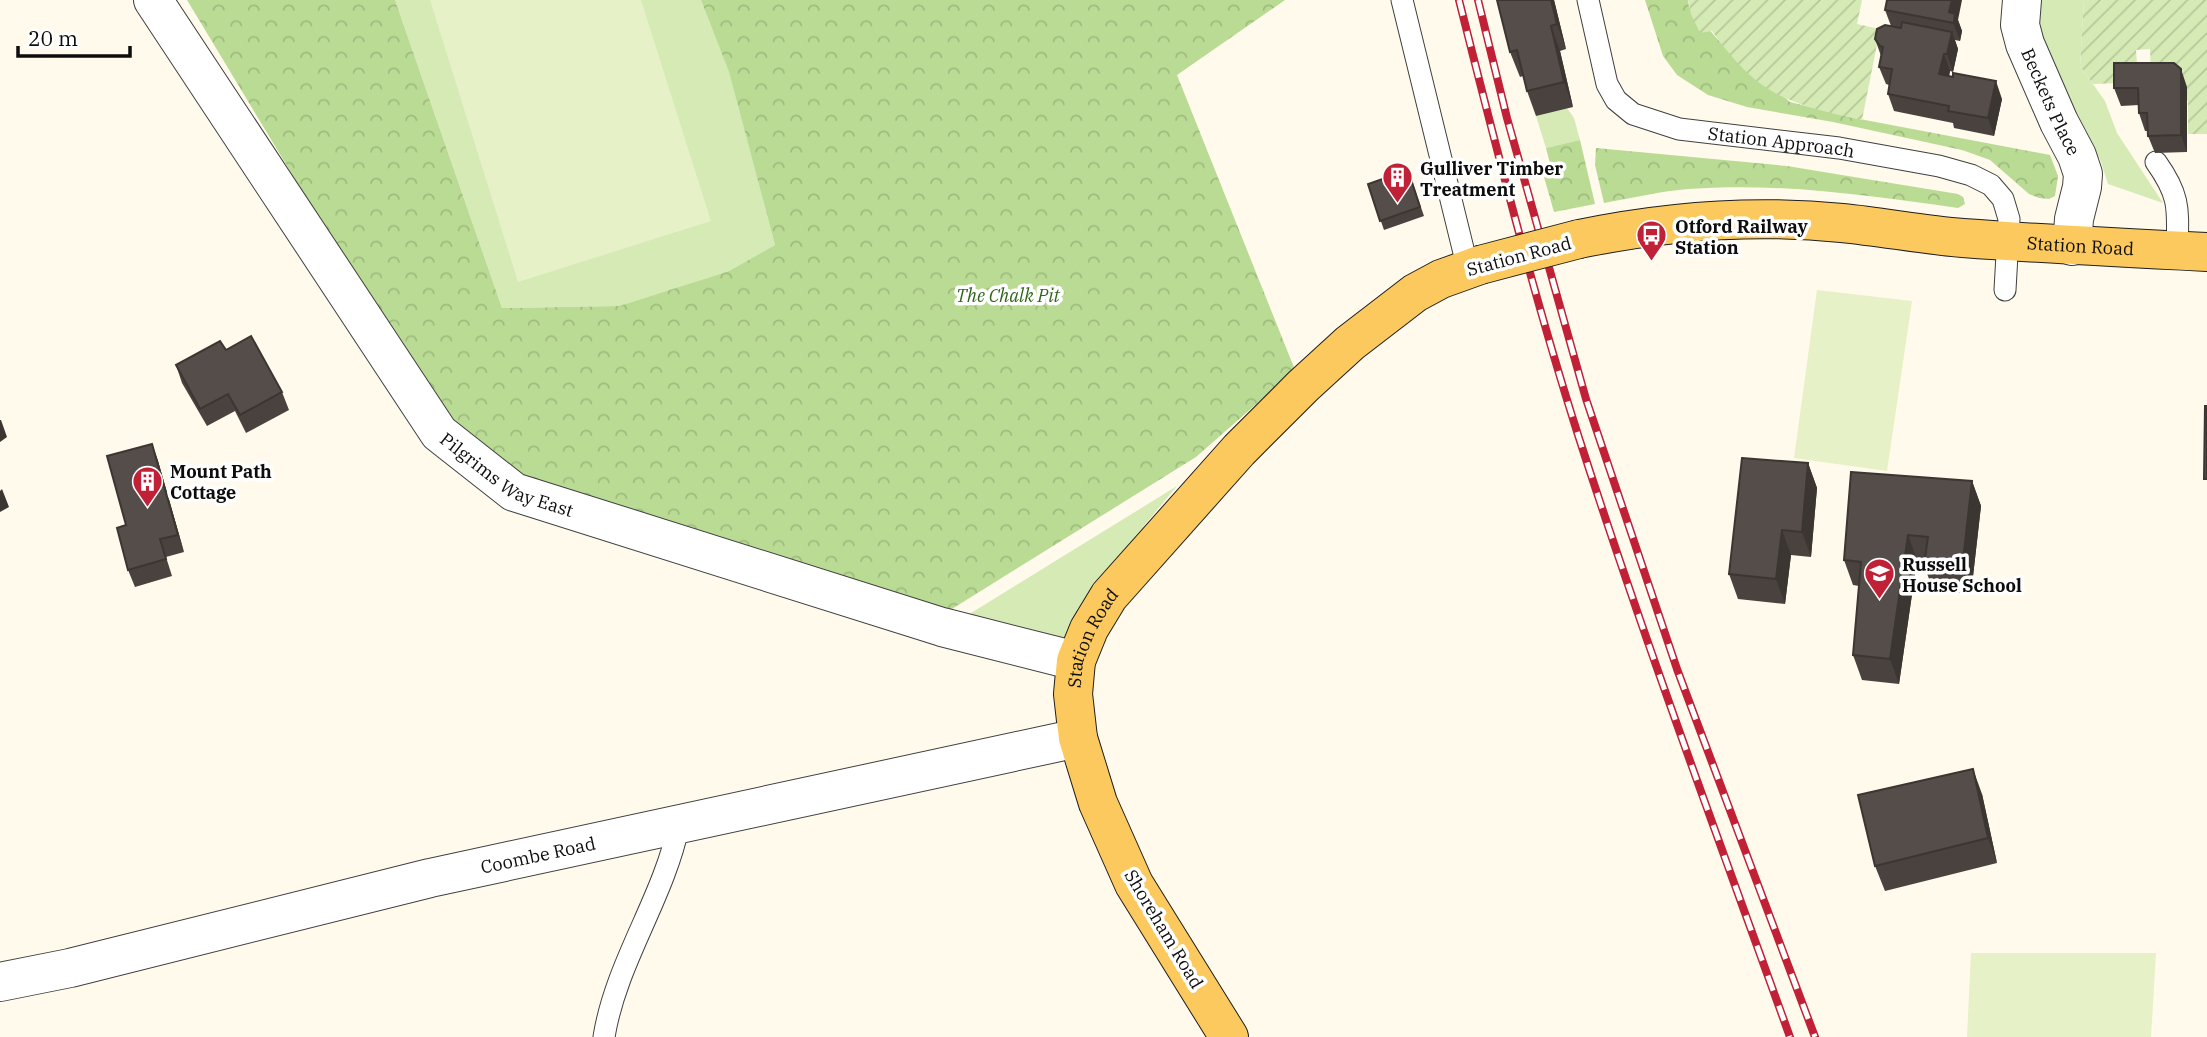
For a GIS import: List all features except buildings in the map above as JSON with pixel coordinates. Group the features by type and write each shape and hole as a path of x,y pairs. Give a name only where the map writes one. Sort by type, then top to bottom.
{"main road":[{"name":"Station Road","path":"1078,738 1073,694 1076,661 1089,629 1108,596 1265,423 1331,359 1423,288 1474,267 1579,239 1688,221 1765,218 1841,223 1961,238 2192,251"},
{"name":"Shoreham Road","path":"1078,738 1098,803 1135,884 1229,1037"}],"street":[{"name":"Pilgrims Way East","path":"153,0 439,433 514,492 942,627 1076,661"},
{"name":"Beckets Place","path":"2022,0 2020,25 2025,44 2077,156 2082,174 2072,246"},
{"name":"Coombe Road","path":"0,982 70,968 430,878 1078,738"}],"lane":[{"path":"1402,0 1474,267"},
{"name":"Station Approach","path":"1588,0 1607,84 1616,100 1633,114 1679,128 1839,148 1971,174 1991,185 2003,199 2008,219 2005,290"},
{"path":"2156,162 2170,181 2178,214 2192,251"},
{"path":"604,1037 609,1008 670,858 679,824"}],"green space":[{"name":"The Chalk Pit","path":"187,0 395,0 502,308 619,306 729,271 775,245 729,72 701,0 1285,0 1177,75 1295,370 1196,457 939,617 520,482 442,423"},
{"path":"395,0 701,0 729,71 775,245 729,271 619,306 502,308"},
{"path":"430,0 641,0 711,221 518,282"},
{"path":"1645,0 1688,0 1689,7 1720,42 1790,102 1849,117 2050,155 2058,176 2055,196 2049,199 2029,194 1990,160 1962,150 1833,122 1747,107 1708,95 1677,75 1663,56"},
{"path":"1688,0 1862,0 1857,24 1880,29 1862,120 1794,102 1760,83 1729,53 1712,31 1700,33"},
{"path":"2033,0 2084,0 2080,66 2105,101 2117,133 2163,203 2108,184 2100,159 2081,132 2037,44"},
{"path":"2084,0 2207,0 2207,134 2188,134 2188,101 2151,73 2150,49 2136,50 2137,64 2121,83 2093,84 2080,66"},
{"path":"1567,108 1574,118 1580,140 1546,148 1536,116"},
{"path":"1580,140 1595,204 1554,212 1544,177 1553,175 1546,148"},
{"path":"1596,148 1787,166 1958,194 1963,197 1965,204 1958,208 1824,191 1757,187 1678,190 1604,203 1595,165"},
{"path":"1817,290 1912,301 1887,471 1794,458"},
{"path":"1177,486 1095,585 1064,649 955,623"},
{"path":"1971,953 2156,953 2151,1037 1967,1037"}],"railway":[{"path":"1459,0 1531,275 1579,438 1655,663 1790,1037"},
{"path":"1478,0 1507,118 1586,399 1677,669 1815,1037"}],"place":[{"name":"Gulliver Timber Treatment","path":"1397,205"},
{"name":"Otford Railway Station","path":"1652,263"},
{"name":"Mount Path Cottage","path":"147,508"},
{"name":"Russell House School","path":"1879,601"}]}
